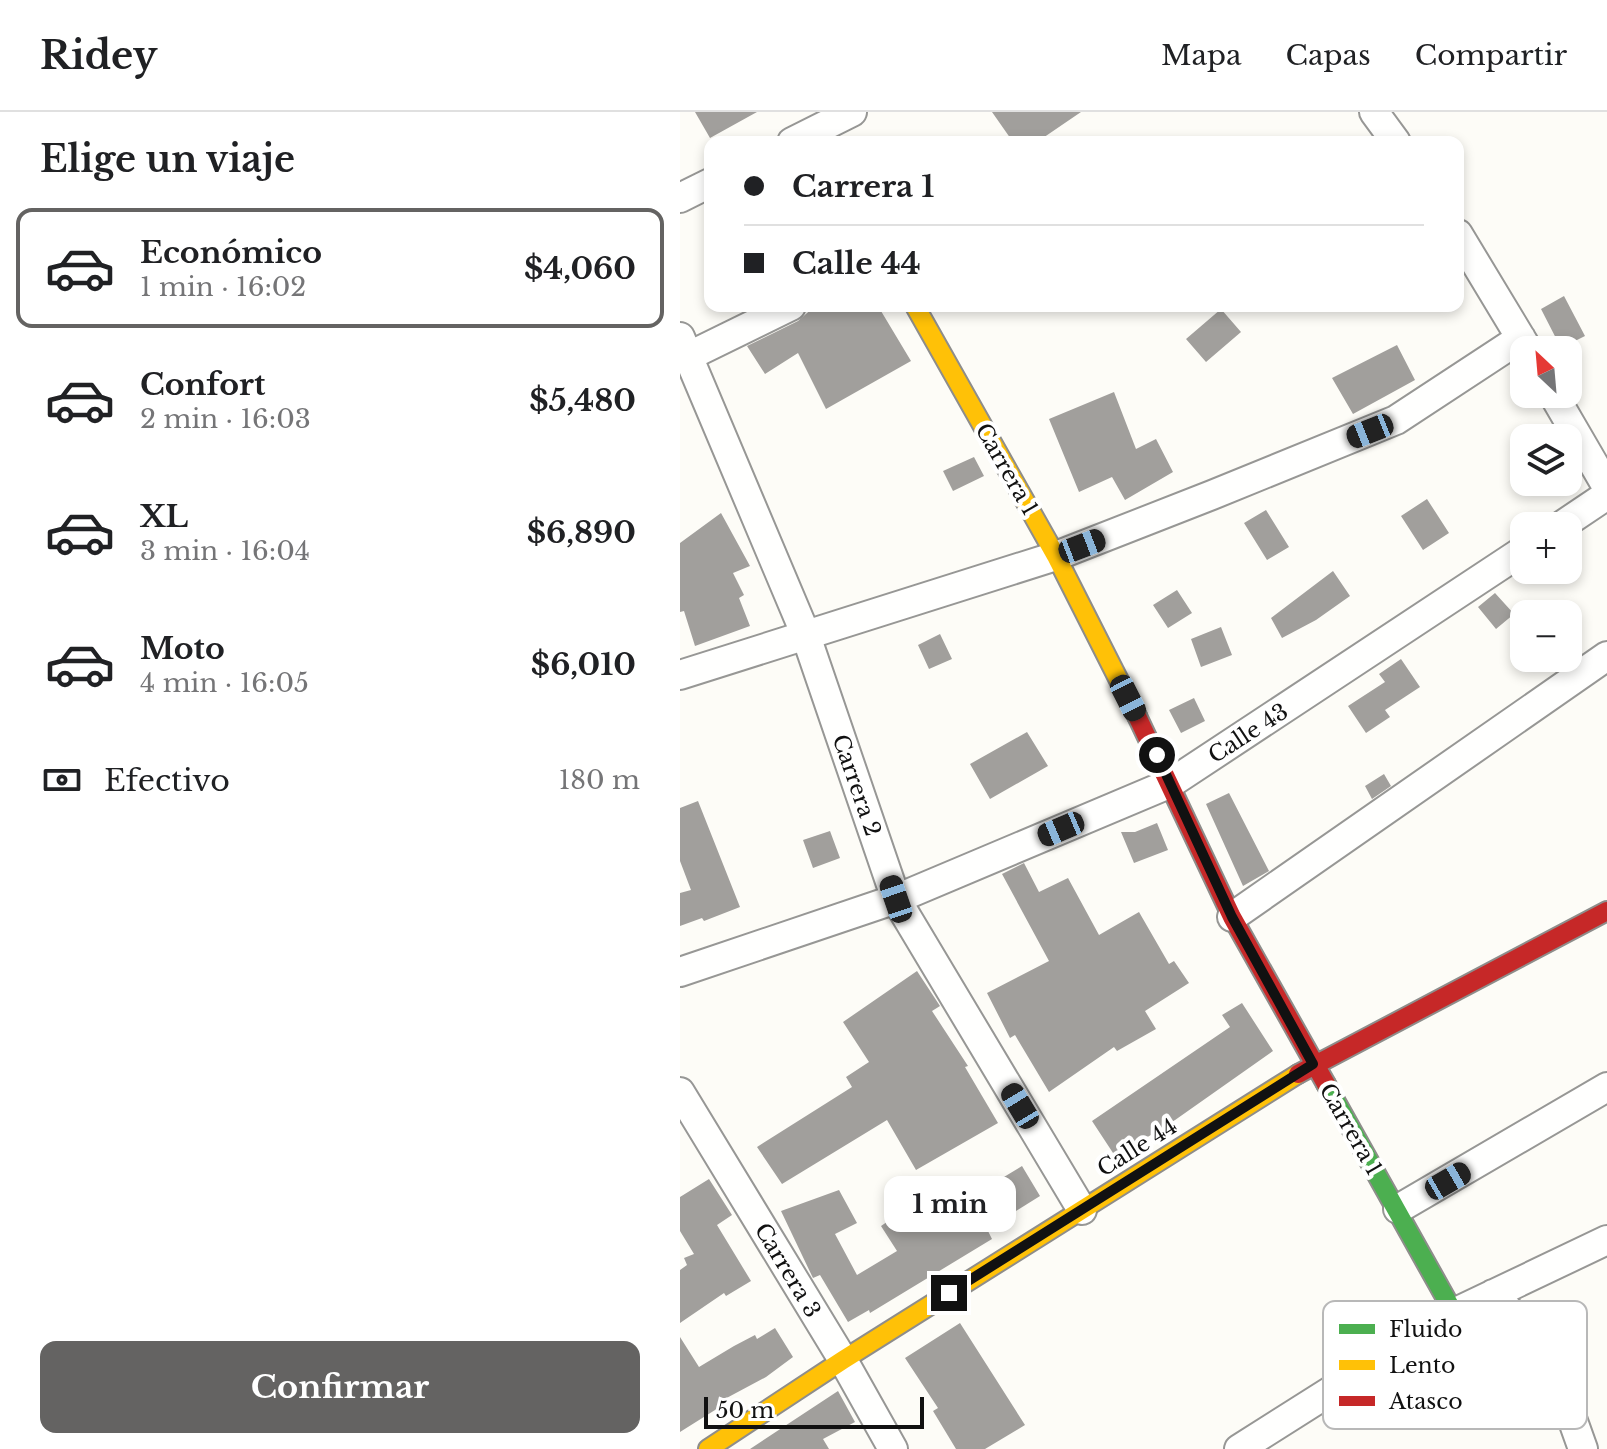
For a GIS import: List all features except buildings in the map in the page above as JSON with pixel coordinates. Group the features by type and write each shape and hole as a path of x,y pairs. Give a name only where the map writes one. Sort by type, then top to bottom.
{"street":[{"path":"804,132 852,112"},
{"path":"1374,112 1392,136"},
{"path":"680,198 704,186"},
{"path":"1464,244 1519,336"},
{"path":"685,346 775,312"},
{"name":"Carrera 1","path":"918,312 1056,556 1171,783 1232,917 1448,1301"},
{"name":"Carrera 2","path":"685,346 805,633 896,899 1082,1210"},
{"path":"680,675 1056,556 1396,420 1510,352"},
{"path":"1561,408 1607,487"},
{"path":"1582,512 1607,495"},
{"name":"Calle 43","path":"680,972 896,899 1171,783 1510,559"},
{"path":"1232,917 1607,656"},
{"name":"Calle 44","path":"708,1449 843,1360 1313,1064 1607,911"},
{"path":"1398,1209 1607,1087"},
{"name":"Carrera 3","path":"680,1092 843,1360 893,1449"},
{"path":"1479,1301 1607,1240"},
{"path":"1493,1294 1500,1301"},
{"path":"1239,1449 1323,1396"},
{"path":"1576,1429 1583,1449"}],"traffic: fast":[{"path":"1326,1084 1447,1301"}],"traffic: slow":[{"path":"918,312 1056,556 1137,716"},
{"path":"708,1449 843,1360 1298,1074"}],"traffic: jam":[{"path":"1137,716 1232,917 1326,1084"},
{"path":"1298,1074 1607,911"}],"route":[{"path":"949,1293 1313,1064 1232,917 1157,755"}]}
